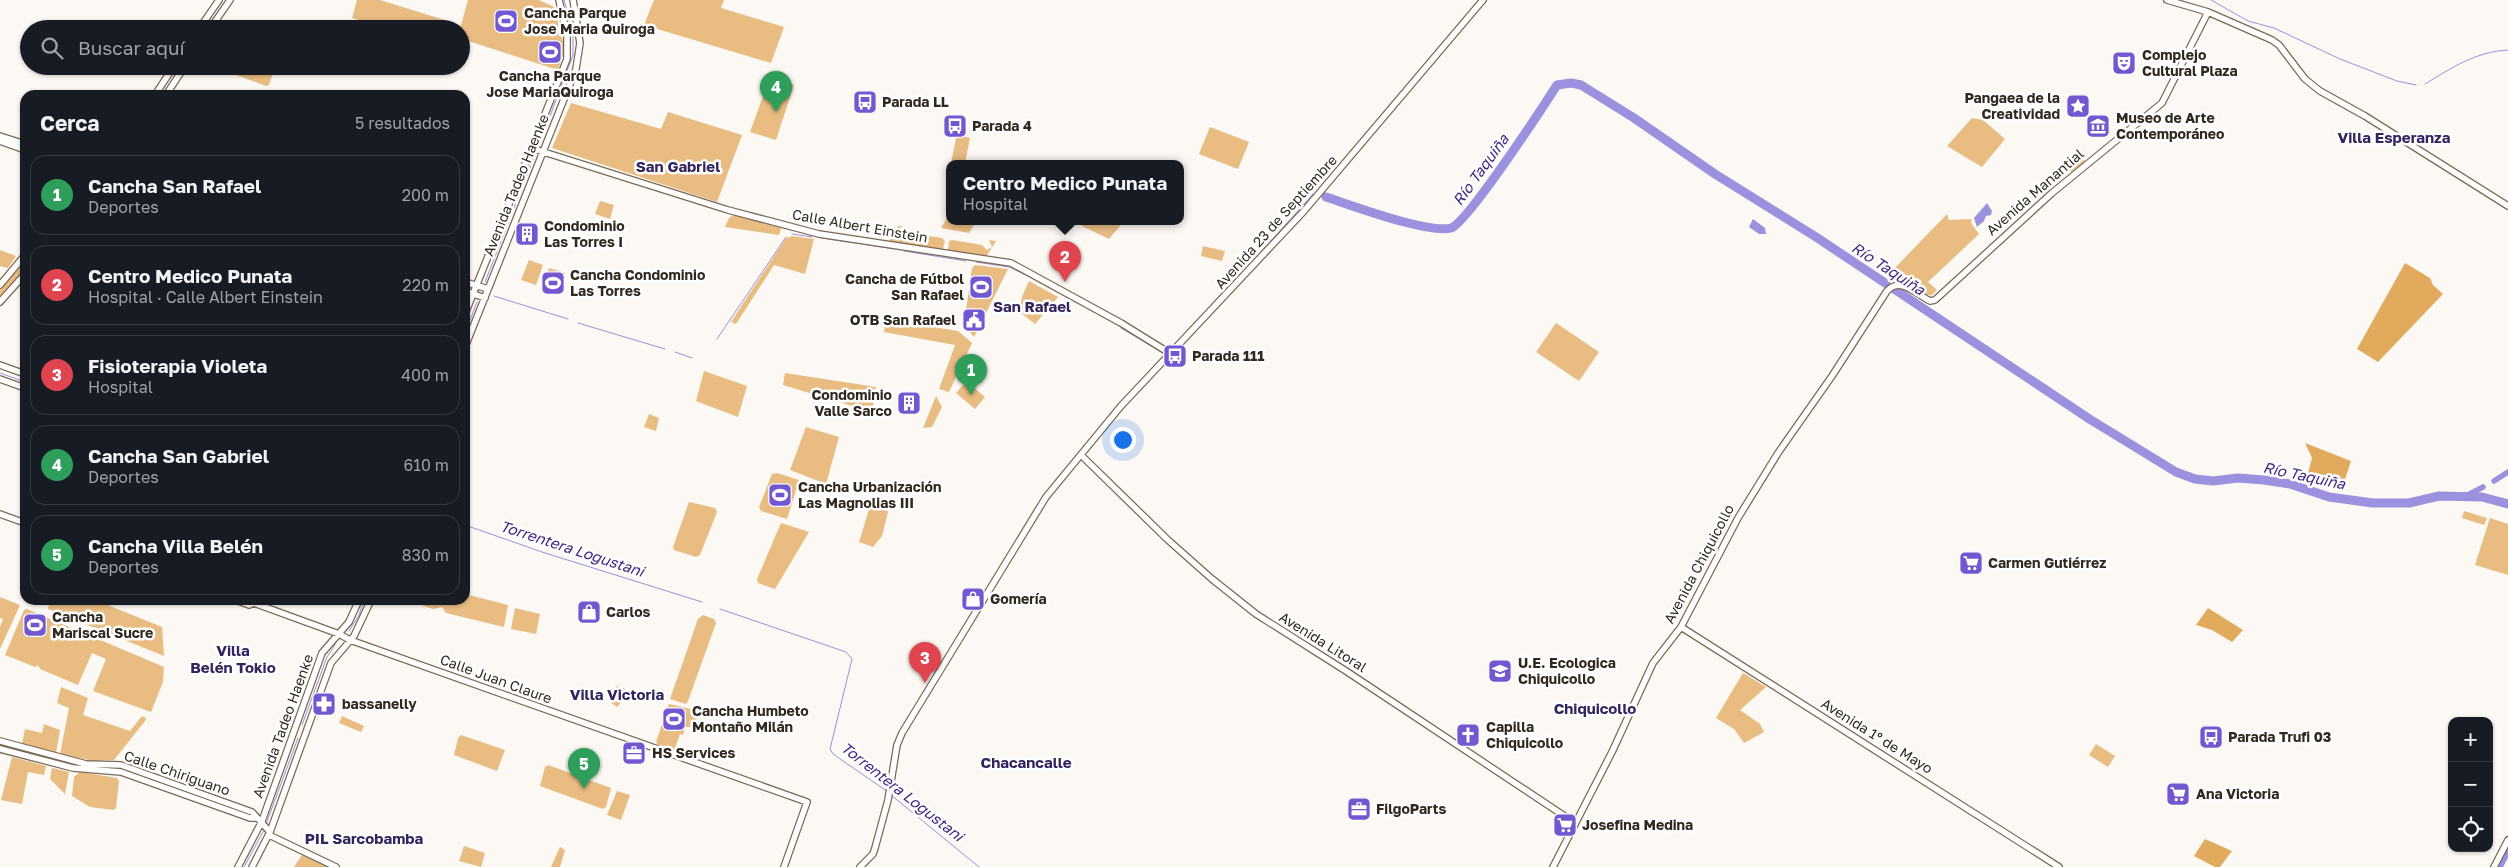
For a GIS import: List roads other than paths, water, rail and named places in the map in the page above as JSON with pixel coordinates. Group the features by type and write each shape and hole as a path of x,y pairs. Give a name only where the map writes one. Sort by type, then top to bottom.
{"main road":[{"path":"206,20 219,0"},
{"path":"216,20 230,0"},
{"name":"Avenida Tadeo Haenke","path":"470,302 567,59 567,35 559,0"},
{"name":"Avenida Tadeo Haenke","path":"470,334 580,56 573,0"},
{"name":"Avenida 23 de Septiembre","path":"860,867 875,848 889,793 894,757 902,733 1042,503 1121,406 1304,211 1484,0"},
{"path":"2167,0 2208,12 2272,40 2279,45 2305,79 2320,91 2365,116 2508,206"},
{"name":"Avenida Manantial","path":"1889,289 1900,284 1930,301 1934,300 2052,193 2162,102 2208,12"},
{"path":"158,90 168,75"},
{"path":"169,90 179,75"},
{"path":"0,136 20,142"},
{"path":"0,142 20,148"},
{"name":"Calle Albert Einstein","path":"531,148 728,210 819,234 1010,263 1121,323 1171,354"},
{"path":"0,285 20,261"},
{"path":"0,302 20,280"},
{"path":"470,284 488,289"},
{"name":"Avenida Chiquicollo","path":"1553,867 1612,752 1653,663 1681,627 1756,488 1889,289"},
{"path":"470,293 484,298"},
{"path":"0,365 20,372"},
{"path":"0,379 20,386"},
{"name":"Avenida Litoral","path":"1081,455 1168,540 1212,579 1256,614 1346,671 1574,823"},
{"path":"0,514 20,521"},
{"name":"Calle Juan Claure","path":"259,605 339,634 350,640 807,802 784,867"},
{"name":"Avenida Tadeo Haenke","path":"238,867 266,828 322,653 349,622 357,605"},
{"name":"Avenida Tadeo Haenke","path":"252,867 331,663 362,623 369,605"},
{"name":"Avenida 1º de Mayo","path":"1681,627 2059,867"},
{"name":"Calle Chiriguano","path":"0,741 86,764 121,765 252,812 255,818 266,828 336,867"},
{"name":"Calle Chiriguano","path":"0,749 73,768 121,772 250,818 255,818"},
{"path":"2494,867 2508,840"}],"waterway":[{"path":"550,116 573,55 573,31 564,0"},
{"path":"2211,0 2248,21 2274,28 2340,59 2397,81 2416,85"},
{"path":"2425,84 2455,66 2475,57 2496,51 2508,50"},
{"name":"Río Taquiña","path":"1326,197 1408,223 1440,229 1451,228 1460,221 1488,186 1522,139 1557,85 1571,83 1581,85 1634,118 1715,174 1816,237 2091,420 2176,472 2195,479 2213,481 2238,478 2290,484 2329,497 2373,503 2409,503 2439,496 2482,497 2508,504"},
{"path":"538,146 545,128"},
{"path":"485,282 534,157"},
{"path":"1260,253 1313,194"},
{"path":"792,234 812,237"},
{"path":"717,339 786,237"},
{"path":"822,238 895,249"},
{"path":"904,251 966,261"},
{"path":"976,262 1009,267 1026,275"},
{"path":"1232,283 1252,262"},
{"path":"1034,279 1082,305"},
{"path":"494,296 568,319"},
{"path":"470,320 477,302"},
{"path":"1101,315 1109,320"},
{"path":"578,323 665,349"},
{"path":"1121,328 1163,353"},
{"path":"1172,347 1178,341"},
{"path":"675,352 692,358"},
{"name":"Torrentera Logustani","path":"0,373 20,380"},
{"path":"2494,481 2508,472"},
{"path":"2464,497 2483,487"},
{"name":"Torrentera Logustani","path":"470,527 542,552 702,602"},
{"path":"349,631 359,615 362,605"},
{"name":"Torrentera Logustani","path":"720,609 846,652 852,659 830,749 833,754 888,792"},
{"path":"302,725 327,657 335,645"},
{"path":"266,824 298,738"},
{"name":"Torrentera Logustani","path":"891,795 979,867"},
{"path":"244,867 264,830"},
{"path":"2500,867 2508,852"}],"place":[{"name":"Cancha Parque Jose Maria Quiroga","path":"506,21"},
{"name":"Cancha Parque Jose MariaQuiroga","path":"550,52"},
{"name":"Complejo Cultural Plaza","path":"2124,63"},
{"name":"Parada LL","path":"865,102"},
{"name":"Pangaea de la Creatividad","path":"2078,106"},
{"name":"Cancha San Gabriel","path":"776,112"},
{"name":"Parada 4","path":"955,126"},
{"name":"Museo de Arte Contemporáneo","path":"2098,126"},
{"name":"Condominio Las Torres I","path":"527,234"},
{"name":"Centro Medico Punata","path":"1065,282"},
{"name":"Cancha Condominio Las Torres","path":"553,283"},
{"name":"Cancha de Fútbol San Rafael","path":"981,287"},
{"name":"OTB San Rafael","path":"974,320"},
{"name":"Parada 111","path":"1175,356"},
{"name":"Cancha San Rafael","path":"971,395"},
{"name":"Condominio Valle Sarco","path":"909,403"},
{"name":"Cancha Urbanización Las Magnolias III","path":"780,495"},
{"name":"Carmen Gutiérrez","path":"1971,563"},
{"name":"Gomería","path":"973,599"},
{"name":"Carlos","path":"589,612"},
{"name":"Cancha Mariscal Sucre","path":"35,625"},
{"name":"U.E. Ecologica Chiquicollo","path":"1500,671"},
{"name":"Fisioterapia Violeta","path":"925,683"},
{"name":"bassanelly","path":"324,704"},
{"name":"Cancha Humbeto Montaño Milán","path":"674,719"},
{"name":"Capilla Chiquicollo","path":"1468,735"},
{"name":"Parada Trufi 03","path":"2211,737"},
{"name":"HS Services","path":"634,753"},
{"name":"Cancha Villa Belén","path":"584,789"},
{"name":"Ana Victoria","path":"2178,794"},
{"name":"FilgoParts","path":"1359,809"},
{"name":"Josefina Medina","path":"1565,825"}],"district":[{"name":"Villa Esperanza","path":"2394,138"},
{"name":"San Gabriel","path":"678,167"},
{"name":"San Rafael","path":"1032,307"},
{"name":"Villa Belén Tokio","path":"233,660"},
{"name":"Villa Victoria","path":"617,695"},
{"name":"Chiquicollo","path":"1595,709"},
{"name":"Chacancalle","path":"1026,763"},
{"name":"PIL Sarcobamba","path":"364,839"}]}
